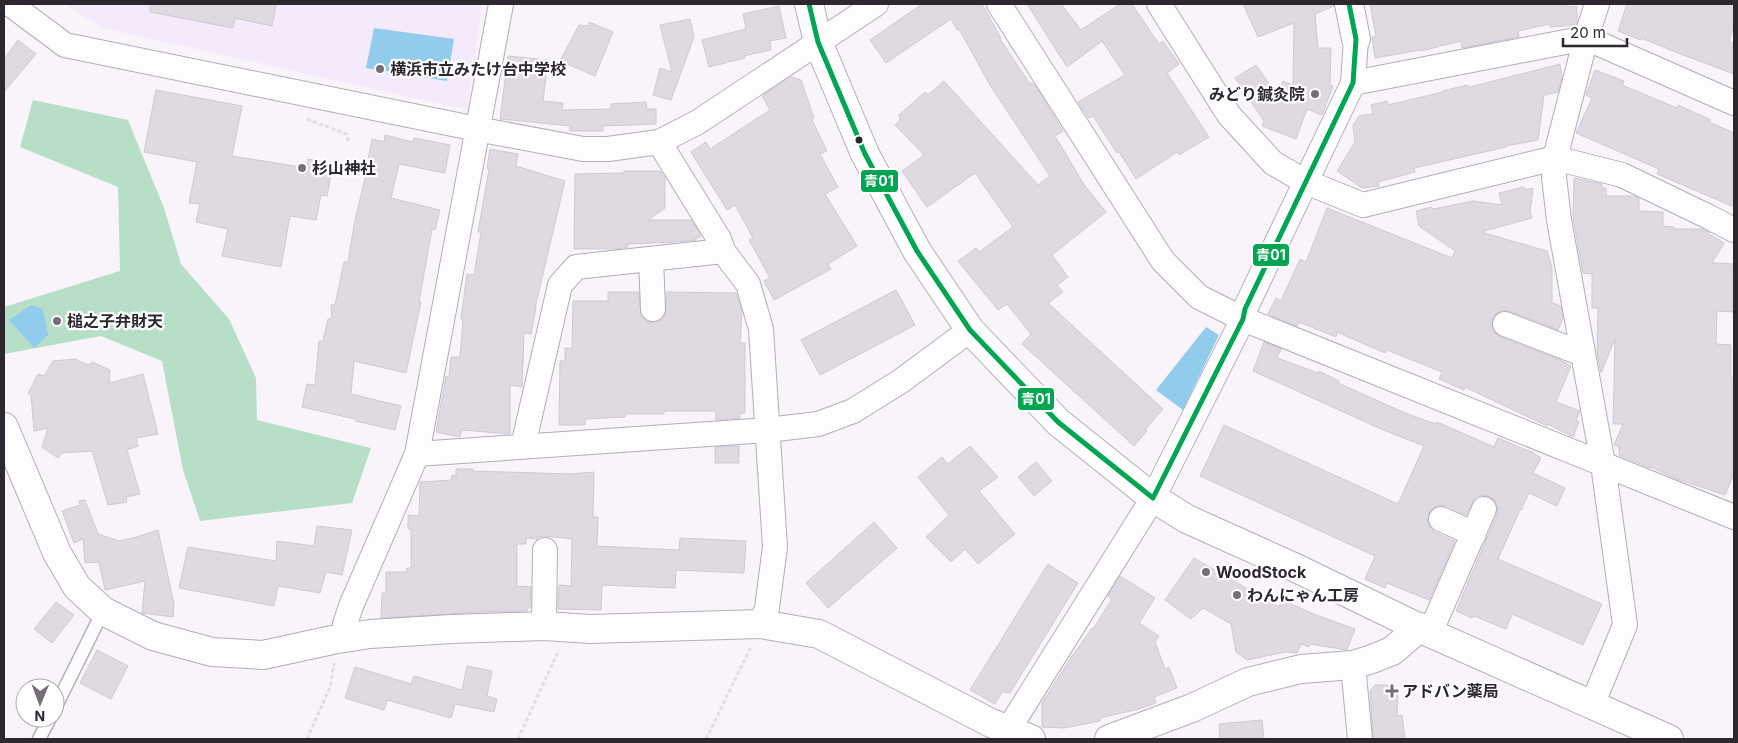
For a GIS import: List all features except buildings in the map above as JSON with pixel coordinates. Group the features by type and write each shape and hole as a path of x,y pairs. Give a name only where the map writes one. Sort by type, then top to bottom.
{"street":[{"path":"10,4 65,45 477,130 583,149 608,149 659,142 698,122 876,4"},
{"path":"338,639 418,454 501,4"},
{"path":"809,4 818,42 865,154 917,251 970,330 1058,422 1153,498 1187,519 1298,569 1425,630 1669,739"},
{"path":"999,4 1163,261 1198,297 1243,319 1734,517"},
{"path":"1159,4 1229,115 1272,163 1306,182 1363,205 1555,158 1622,176 1734,230"},
{"path":"4,428 57,553 77,586 104,611 153,636 212,652 263,655 370,634 452,629 553,627 590,629 761,624 819,634 990,723 1020,735 1153,498 1243,319 1245,309 1353,83 1356,39 1349,4"},
{"path":"1592,705 1625,625 1603,464 1559,220 1554,177 1555,158 1586,38 1597,4"},
{"path":"1353,83 1586,38 1734,103"},
{"path":"659,142 720,239 723,251 748,284 761,329 775,547 767,608 761,624"},
{"path":"523,446 560,285 576,267 723,251"},
{"path":"651,259 653,309"},
{"path":"1505,324 1583,354"},
{"path":"418,454 768,430 818,424 852,411 901,381 970,330"},
{"path":"1109,739 1192,708 1248,682 1301,669 1353,665 1372,660 1392,651 1425,630 1474,534 1484,509"},
{"path":"1441,519 1474,534"},
{"path":"545,550 553,627"},
{"path":"1353,665 1360,739"}],"lane":[{"path":"65,688 104,611"}],"path":[{"path":"706,739 761,624"},
{"path":"518,739 559,649 553,627"},
{"path":"308,739 330,686 338,639"}],"shaded area":[{"name":"横浜市立みたけ台中学校","path":"64,4 482,4 468,110 103,28"}],"green space":[{"path":"33,100 128,120 164,208 181,264 229,319 256,378 257,420 371,448 352,503 200,521 183,470 162,361 101,336 4,354 4,307 120,271 118,187 20,147"}],"water":[{"path":"374,28 454,39 447,81 366,68"},
{"path":"31,305 43,309 48,335 34,348 9,320"},
{"path":"1206,327 1219,335 1183,410 1156,390"}],"transit line":[{"name":"青01","path":"809,4 818,42 865,154 917,251 970,330 1058,422 1153,498"},
{"name":"青01","path":"1153,498 1243,319 1245,309 1353,83 1356,39 1349,4"}],"place":[{"name":"横浜市立みたけ台中学校","path":"380,69"},
{"name":"みどり鍼灸院","path":"1315,94"},
{"name":"杉山神社","path":"302,168"},
{"name":"槌之子弁財天","path":"57,321"},
{"name":"WoodStock","path":"1206,572"},
{"name":"わんにゃん工房","path":"1237,595"},
{"name":"アドバン薬局","path":"1392,691"}]}
